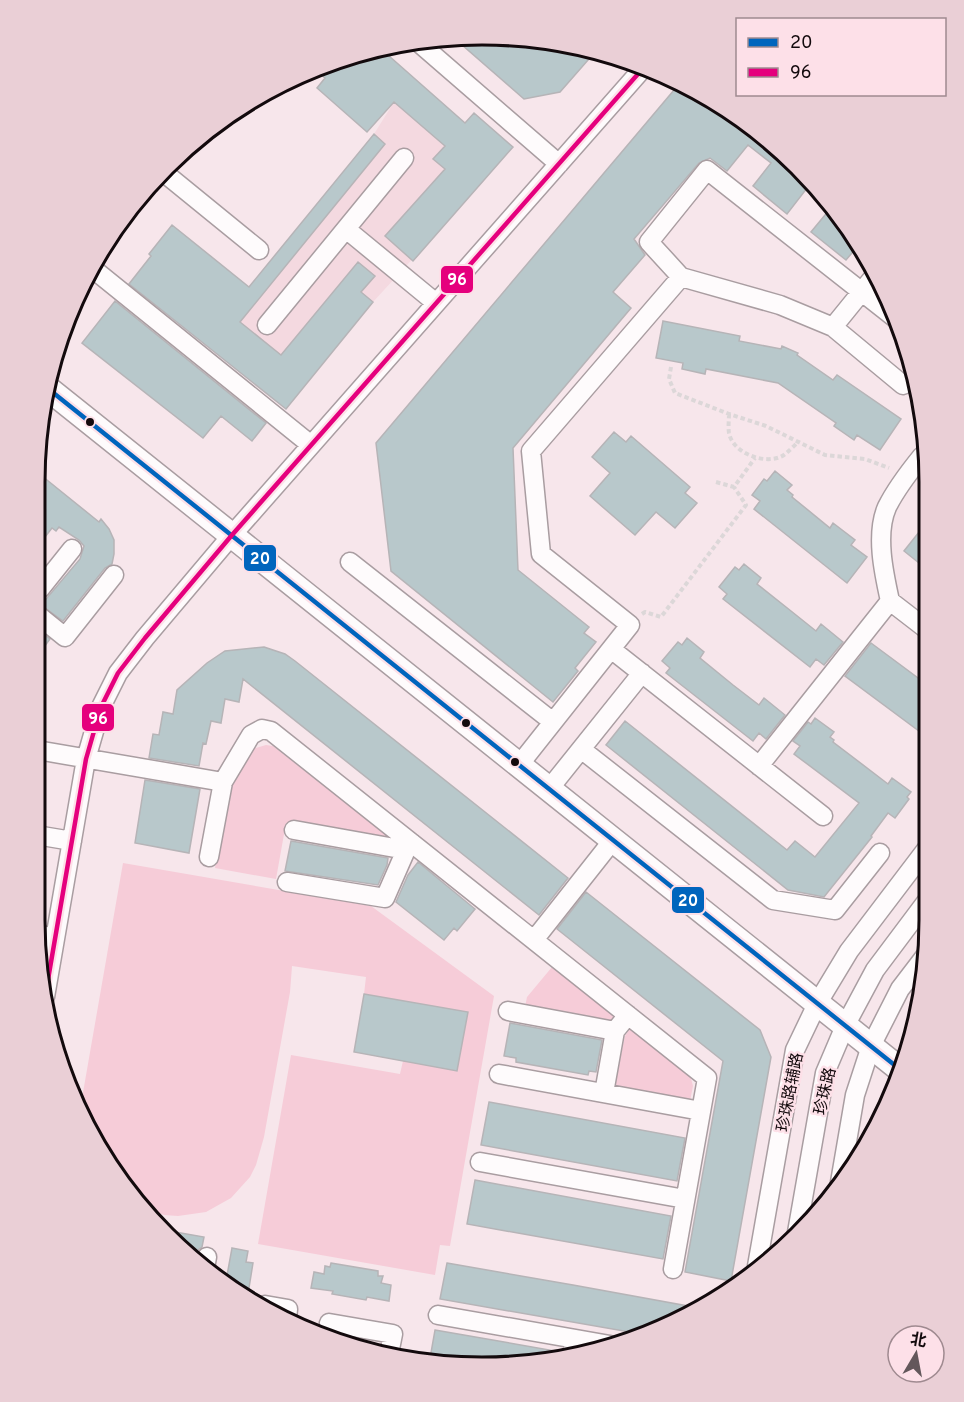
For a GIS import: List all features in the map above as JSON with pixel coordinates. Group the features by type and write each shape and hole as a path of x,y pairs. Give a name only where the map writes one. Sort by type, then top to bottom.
{"main road":[{"path":"54,393 894,1065"}],"street":[{"path":"426,49 559,164"},
{"path":"49,975 86,759 101,707 118,673 232,535 638,74"},
{"path":"267,325 404,158"},
{"path":"883,309 707,170 649,242 681,277 780,305 833,327 903,385"},
{"path":"169,177 260,250"},
{"path":"346,229 436,303"},
{"path":"98,273 311,445"},
{"path":"519,765 630,625 541,554 531,451 681,277"},
{"path":"833,327 870,282"},
{"path":"918,461 886,509 882,532 882,563 890,601 919,623"},
{"path":"45,583 72,549"},
{"path":"350,562 553,722"},
{"path":"45,621 65,636 114,575"},
{"path":"759,766 890,601"},
{"path":"611,649 823,816"},
{"path":"549,789 642,673"},
{"path":"209,857 223,782 251,735 262,729 271,731 409,847 534,940 707,1078 673,1269"},
{"path":"581,749 773,900 836,909 880,853"},
{"path":"45,751 223,782"},
{"path":"294,830 409,847"},
{"path":"45,837 72,842"},
{"path":"534,940 614,840"},
{"path":"287,882 385,898 409,847"},
{"name":"珍珠路辅路","path":"758,1259 795,1050 817,1004 849,951 919,860"},
{"name":"珍珠路","path":"799,1221 825,1073 845,1026 875,970 919,911"},
{"path":"46,936 55,938"},
{"path":"842,1168 855,1095 871,1046 900,988 916,968"},
{"path":"508,1011 615,1030"},
{"path":"604,1093 615,1030 628,1015"},
{"path":"499,1074 701,1111"},
{"path":"480,1162 685,1200"},
{"path":"438,1315 594,1342"},
{"path":"329,1323 393,1334 390,1347"},
{"path":"573,1347 575,1339"}],"path":[{"path":"671,366 669,380 675,393 766,426 825,455 865,459 907,475"},
{"path":"729,414 729,436 742,451 755,458 771,459 783,455 798,442"},
{"path":"734,487 755,458"},
{"path":"630,625 645,612 661,616 746,505 734,487 716,482"}],"shaded area":[{"path":"394,102 484,181 373,302 286,409 201,340 228,312 374,134"},
{"path":"266,745 273,746 387,835 381,841 286,823 276,879 215,868 230,784 252,749"},
{"path":"123,863 371,906 494,996 450,1246 440,1245 435,1275 258,1244 291,1055 400,1074 403,1061 457,1071 467,1012 364,994 366,977 292,966 290,992 264,1137 256,1165 250,1177 231,1198 206,1212 178,1216 157,1213 119,1163 82,1096"},
{"path":"552,967 618,1016 611,1023 525,1007 527,997"},
{"path":"631,1027 689,1071 693,1086 690,1101 614,1088 625,1036"}],"building":[{"path":"463,46 511,46 567,53 589,59 560,92 524,99"},
{"path":"388,55 465,123 474,113 513,147 413,261 385,236 445,169 433,159 445,146 394,102 367,132 317,88 325,78 322,75"},
{"path":"674,90 748,135 806,189 787,214 753,186 771,163 748,145 727,171 710,158 699,163 634,239 645,255 613,292 631,308 513,448 518,570 589,627 584,633 596,642 575,668 578,671 553,702 391,571 376,443"},
{"path":"374,134 385,144 240,322 281,355 358,262 375,276 361,292 373,302 286,409 129,284 172,225 249,287"},
{"path":"827,213 853,252 846,260 811,232"},
{"path":"115,301 266,423 252,441 221,416 203,438 82,343"},
{"path":"663,321 740,336 739,341 781,349 782,346 798,353 797,355 833,380 837,375 901,419 880,450 857,435 854,440 834,426 836,423 778,383 706,369 705,374 682,369 683,363 656,358"},
{"path":"614,432 626,442 631,436 690,487 685,493 697,503 675,528 656,512 635,535 590,496 610,473 592,457"},
{"path":"775,471 792,485 787,490 793,495 792,497 830,528 833,523 855,540 851,545 867,557 847,583 754,509 760,501 752,495 764,479 767,481"},
{"path":"45,479 99,522 101,519 114,540 112,564 105,568 63,621 45,608 45,600 80,559 84,546 59,527 56,531 52,528 45,537"},
{"path":"919,532 919,563 904,551"},
{"path":"744,564 761,578 757,584 816,631 821,624 843,642 824,665 816,659 810,667 723,599 727,594 719,587 735,567 739,570"},
{"path":"45,635 50,639 45,646"},
{"path":"687,638 704,652 700,658 733,685 759,705 764,698 785,715 766,739 759,733 753,741 666,673 670,668 662,661 678,642 682,645"},
{"path":"871,643 919,679 919,731 845,676"},
{"path":"264,647 285,654 295,661 568,878 539,915 243,679 239,702 225,699 221,723 211,721 206,744 203,743 199,766 149,758 153,734 159,735 163,712 173,714 177,690 207,663 225,651"},
{"path":"815,718 834,732 830,737 834,740 833,742 888,784 892,778 911,792 907,797 909,799 895,818 888,813 872,837 824,897 788,890 606,745 625,721 787,850 795,841 815,857 859,803 794,754 800,746 793,741 808,722 811,724"},
{"path":"145,780 200,789 189,853 135,843"},
{"path":"291,841 388,858 387,865 378,885 285,871"},
{"path":"418,862 475,909 457,931 454,928 444,940 396,902 408,875"},
{"path":"586,892 760,1030 771,1057 731,1279 729,1281 685,1272 723,1061 557,929"},
{"path":"364,994 468,1012 457,1071 354,1052"},
{"path":"510,1023 602,1040 596,1072 589,1071 588,1075 516,1062 516,1058 504,1056"},
{"path":"489,1102 685,1138 677,1181 481,1145"},
{"path":"475,1180 671,1216 663,1259 467,1224"},
{"path":"176,1232 204,1237 202,1247 197,1252"},
{"path":"232,1248 248,1251 246,1262 253,1263 249,1289 227,1275"},
{"path":"331,1263 378,1271 378,1276 383,1276 381,1283 391,1285 389,1301 367,1297 366,1300 311,1288 314,1272 324,1274 325,1266 330,1267"},
{"path":"447,1263 686,1306 628,1332 440,1299"},
{"path":"435,1330 554,1351 482,1357 431,1354"}],"transit line":[{"name":"96","path":"49,975 86,759 101,707 118,673 232,535 638,74"},
{"name":"20","path":"54,393 894,1065"}]}
